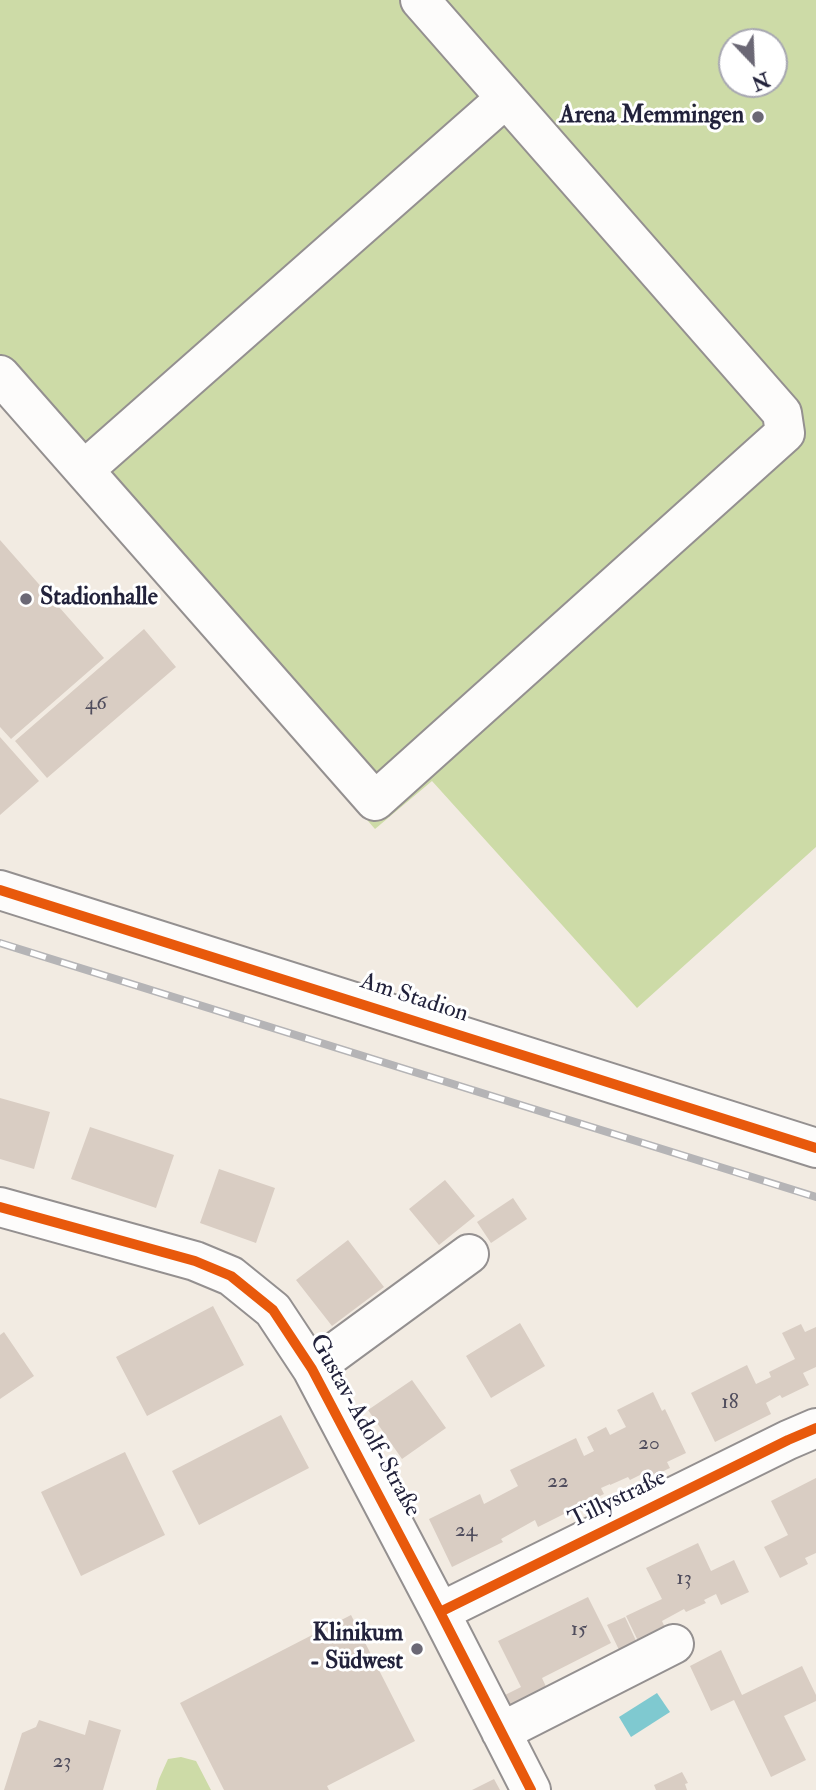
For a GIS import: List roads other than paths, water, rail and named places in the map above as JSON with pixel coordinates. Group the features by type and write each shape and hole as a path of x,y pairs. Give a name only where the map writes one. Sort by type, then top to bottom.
{"street":[{"path":"0,375 375,801 785,433 782,413 420,0"},
{"path":"84,470 506,98"},
{"name":"Am Stadion","path":"0,890 816,1148"},
{"name":"Gustav-Adolf-Straße","path":"0,1207 195,1261 231,1276 273,1310 312,1368 531,1790"},
{"path":"312,1368 469,1254"},
{"name":"Tillystraße","path":"440,1612 816,1428"},
{"path":"500,1732 674,1644"}],"water":[{"path":"657,1693 670,1712 631,1737 619,1717"}],"railway":[{"path":"0,943 816,1197"}],"place":[{"name":"Arena Memmingen","path":"758,117"},
{"name":"Stadionhalle","path":"26,599"},
{"name":"Klinikum - Südwest","path":"417,1649"}]}
